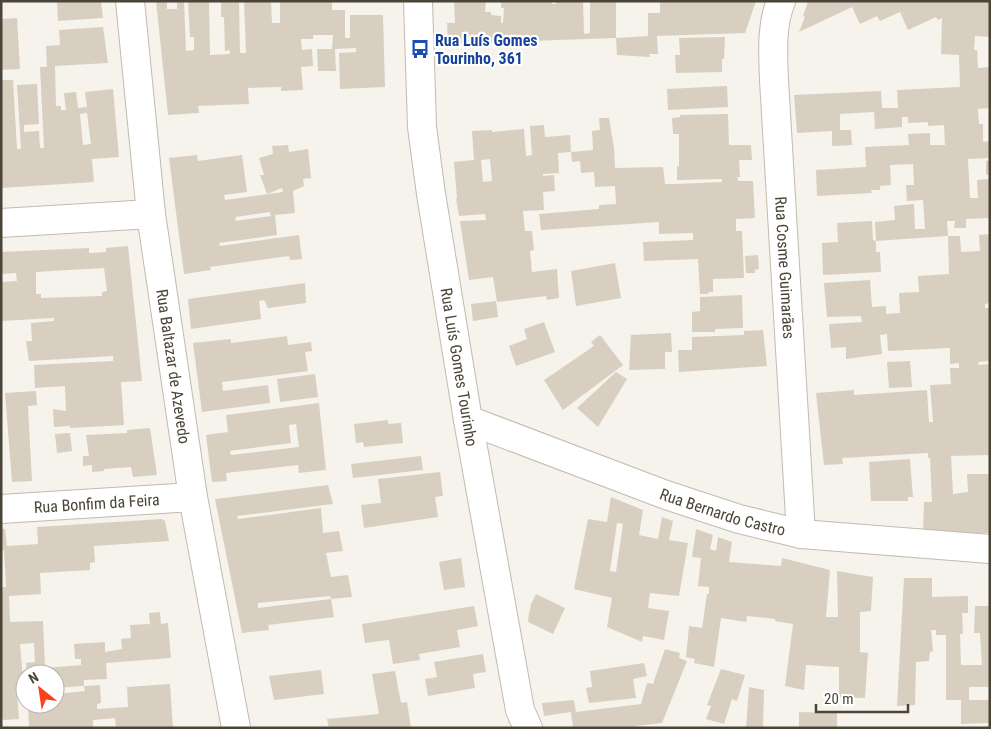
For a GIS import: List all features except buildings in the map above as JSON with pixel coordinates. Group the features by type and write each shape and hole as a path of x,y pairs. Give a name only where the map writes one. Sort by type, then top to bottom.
{"street":[{"name":"Rua Baltazar de Azevedo","path":"130,1 151,214 194,497 236,728"},
{"name":"Rua Luís Gomes Tourinho","path":"418,1 422,127 431,194 468,420 520,710 528,728"},
{"name":"Rua Cosme Guimarães","path":"781,1 772,44 801,534"},
{"path":"1,223 151,214"},
{"name":"Rua Bernardo Castro","path":"468,420 666,495 739,519 801,534 990,548"},
{"name":"Rua Bonfim da Feira","path":"1,509 194,497"}],"place":[{"name":"Rua Luís Gomes Tourinho, 361","path":"420,49"}]}
